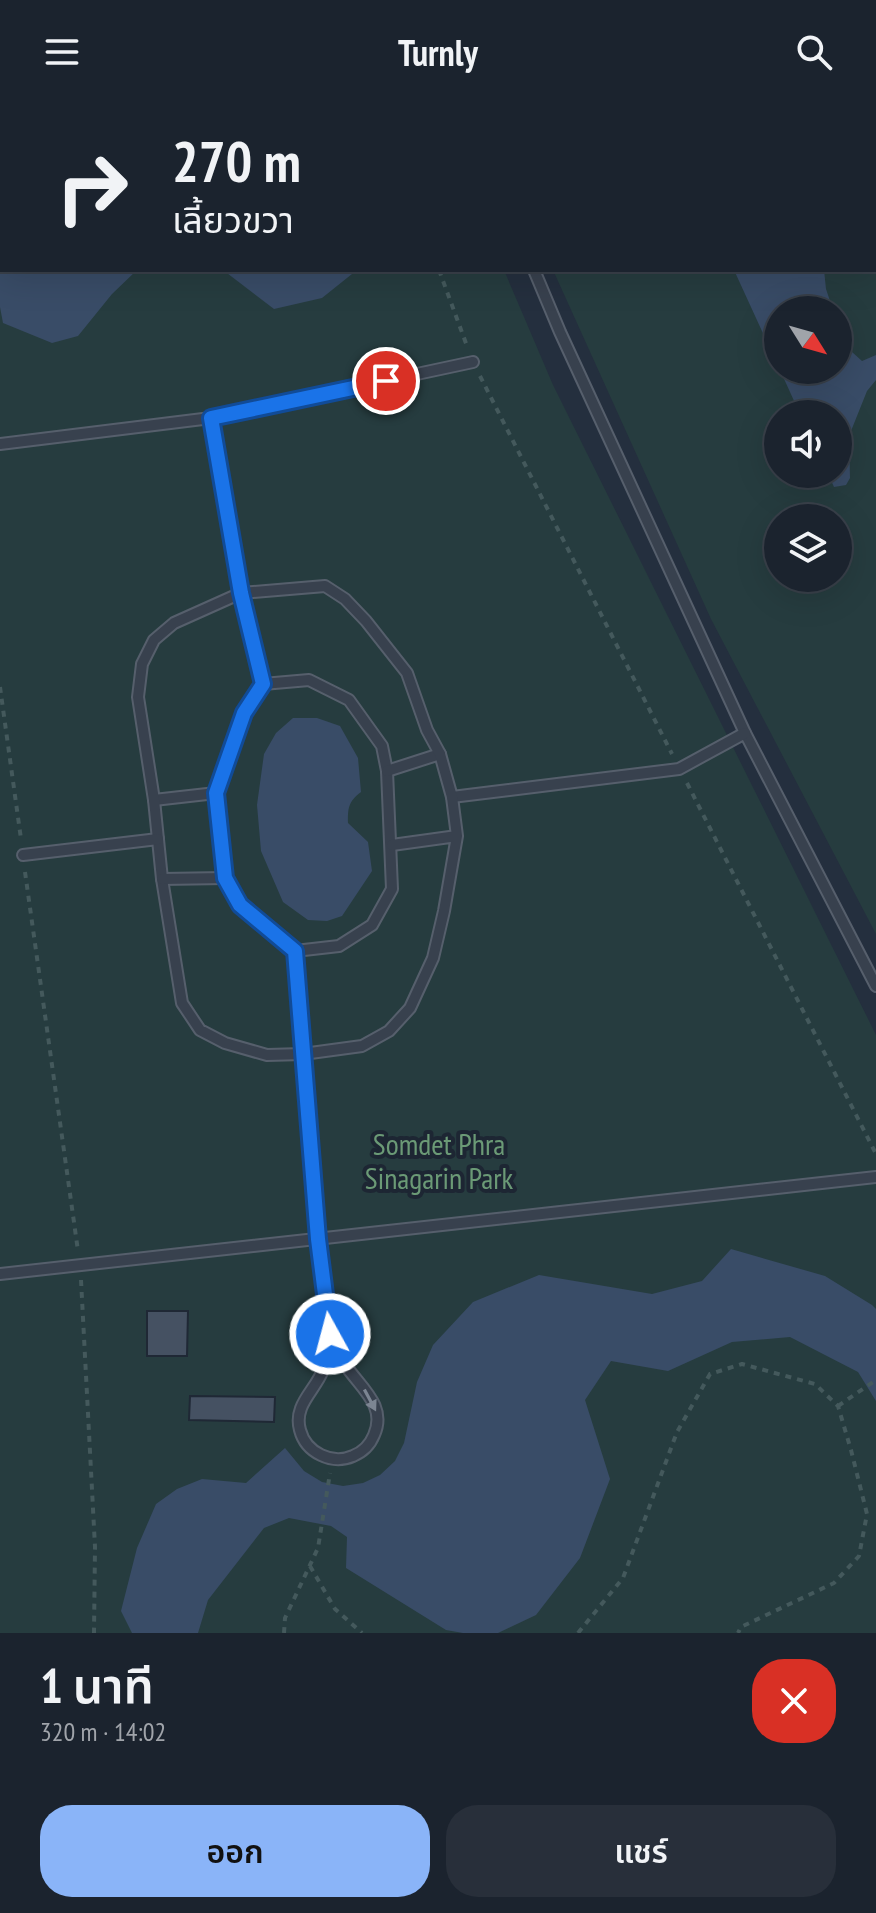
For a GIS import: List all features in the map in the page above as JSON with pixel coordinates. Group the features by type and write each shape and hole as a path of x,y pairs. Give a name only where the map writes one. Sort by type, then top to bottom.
{"lane":[{"path":"535,272 745,733 876,986"},
{"path":"0,444 211,418 473,362"},
{"path":"211,418 241,593 263,684 244,713 216,793 225,878 240,905 295,951 318,1239 330,1334 323,1370 302,1405 299,1418 305,1442 314,1451 337,1460 361,1452 370,1443 378,1419 375,1405 345,1365 330,1334"},
{"path":"325,586 345,599 407,673 427,730 440,754 452,797 457,836 433,958 410,1008 389,1031 362,1046 267,1055 225,1043 200,1030 182,1003 138,697 142,664 154,640 174,623 241,593 325,586"},
{"path":"263,684 309,680 349,700 382,746 387,771 392,889 372,925 339,946 295,951"},
{"path":"452,797 679,769 745,733"},
{"path":"387,771 440,754"},
{"path":"154,800 216,793"},
{"path":"392,845 457,836"},
{"path":"23,855 158,839"},
{"path":"162,879 225,878"},
{"path":"0,1274 876,1177"}],"path":[{"path":"440,272 473,362 876,1154"},
{"path":"0,687 80,1265 95,1547 94,1633"},
{"path":"578,1633 623,1578 677,1432 710,1374 742,1364 815,1384 838,1406 867,1514 859,1556 834,1583 741,1627 738,1633"},
{"path":"838,1406 876,1380"},
{"path":"284,1633 285,1618 318,1548 328,1483"},
{"path":"310,1566 335,1609 362,1633"}],"green space":[{"name":"Somdet Phra Sinagarin Park","path":"0,272 505,272 553,385 876,1035 876,1633 0,1633"},
{"path":"554,272 876,272 876,934 711,619"}],"water":[{"path":"0,272 135,272 112,294 78,336 52,343 3,323"},
{"path":"226,272 354,272 322,298 274,309"},
{"path":"735,272 824,272 828,296 764,296 764,335"},
{"path":"852,352 862,361 876,355 876,380 867,391 852,428 852,400 794,400 786,384 852,384"},
{"path":"293,718 317,718 340,726 358,758 361,792 350,806 348,823 368,842 372,871 342,916 327,921 308,920 283,902 261,851 257,805 264,754 276,733"},
{"path":"731,1249 825,1276 876,1309 876,1401 858,1372 790,1337 732,1342 668,1371 611,1361 585,1400 610,1479 580,1558 536,1615 498,1633 446,1630 346,1568 347,1537 331,1526 289,1518 264,1528 208,1600 198,1633 132,1633 121,1611 137,1548 156,1504 177,1489 202,1479 246,1483 285,1448 304,1471 322,1482 343,1486 363,1483 380,1475 395,1461 404,1443 417,1382 433,1345 473,1302 539,1275 652,1294 702,1281"}],"building":[{"path":"147,1311 188,1311 187,1356 147,1356"},
{"path":"190,1396 275,1397 274,1422 189,1420"}],"route":[{"path":"330,1334 318,1239 295,951 240,905 225,878 216,793 244,713 263,684 241,593 211,418 386,381"}]}
